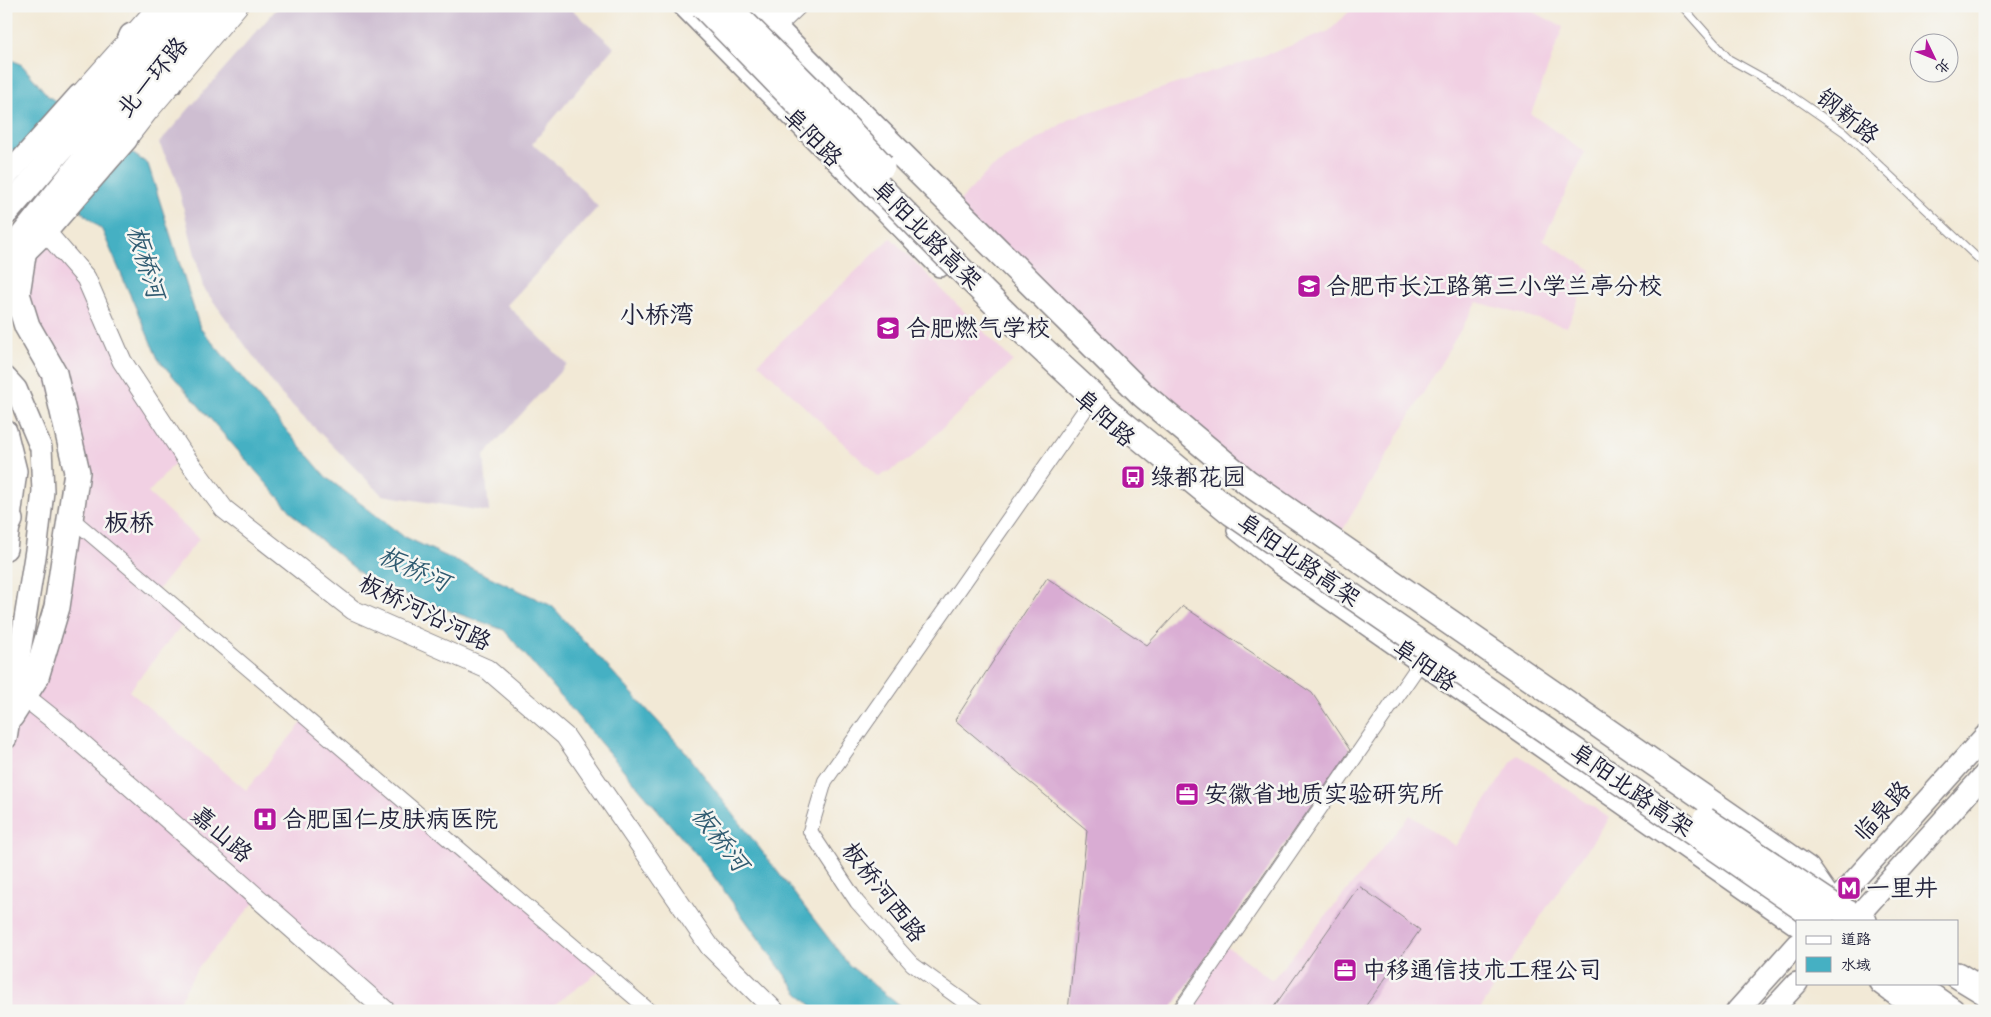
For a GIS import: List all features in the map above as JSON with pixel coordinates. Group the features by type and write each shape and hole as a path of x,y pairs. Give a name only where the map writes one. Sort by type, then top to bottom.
{"highway":[{"name":"北一环路","path":"106,113 184,6"},
{"name":"北一环路","path":"106,113 213,6"},
{"name":"阜阳北路高架","path":"703,6 939,248 1026,334 1121,422 1232,514 1824,915"},
{"name":"阜阳北路高架","path":"727,6 816,95 974,262 1102,384 1238,498 1824,915"},
{"path":"752,6 1143,395 1247,482 1806,869 1824,915 1858,919"},
{"path":"8,727 36,677 57,607 77,472 54,373 27,326 17,294 12,261 55,209 106,113 132,36"},
{"path":"13,205 106,113"},
{"path":"1958,976 1985,992"},
{"path":"1913,984 1952,1011"}],"main road":[{"name":"阜阳路","path":"684,6 932,259 1133,445 1279,563 1796,924"},
{"path":"6,177 106,113 172,84"},
{"path":"12,261 46,232 55,209"},
{"path":"6,378 16,390 42,448 43,491 37,544 8,727"},
{"path":"6,431 16,471 6,549"},
{"name":"临泉路","path":"1824,915 1985,736"},
{"path":"1858,919 1985,774"},
{"path":"1737,1011 1796,945"},
{"path":"1771,1011 1796,984"},
{"path":"1881,984 1918,1011"}],"street":[{"path":"132,36 158,6"},
{"path":"172,84 238,6"},
{"path":"774,28 797,6"},
{"name":"板桥河沿河路","path":"46,232 86,278 122,361 183,454 224,509 353,610 487,669 565,736 710,946 776,1011"},
{"name":"板桥河西路","path":"977,1011 912,964 858,902 810,831 826,780 1089,404"},
{"path":"70,517 650,1011"},
{"path":"1180,1011 1421,662"},
{"name":"嘉山路","path":"24,696 386,1011"}],"lane":[{"name":"钢新路","path":"1682,6 1729,60 1776,85 1844,132 1985,265"}],"shaded area":[{"path":"279,6 568,6 614,47 532,144 567,173 598,207 507,305 567,364 484,455 489,512 382,495 279,392 203,287 176,178 159,143"},
{"name":"合肥市长江路第三小学兰亭分校","path":"1355,6 1522,6 1563,27 1531,114 1585,152 1543,240 1591,270 1567,327 1477,302 1335,543 1247,482 954,207 990,169 1071,118 1274,52 1329,31"},
{"path":"46,232 86,278 183,454 148,493 199,539 157,591 188,617 129,691 246,790 306,718 601,970 546,1011 386,1011 258,898 197,969 174,1011 6,1011 6,738 24,696 77,472 17,294"},
{"name":"合肥燃气学校","path":"891,238 1013,361 910,459 879,477 758,363"},
{"path":"1517,754 1609,818 1547,907 1479,1011 1180,1011 1225,945 1272,980 1410,815 1455,846"}],"water":[{"name":"板桥河","path":"6,57 22,65 48,96 148,164 200,328 326,477 403,536 552,606 685,751 849,965 906,1011 817,1011 798,993 709,870 504,630 372,583 301,523 158,359 102,230 6,145"}],"building":[{"name":"安徽省地质实验研究所","path":"1047,578 1147,645 1183,606 1312,693 1350,750 1171,1011 1068,1011 1087,830 955,720"},
{"name":"中移通信技术工程公司","path":"1359,886 1420,930 1362,1011 1271,1011"}],"place":[{"name":"合肥市长江路第三小学兰亭分校","path":"1309,286"},
{"name":"合肥燃气学校","path":"888,328"},
{"name":"绿都花园","path":"1133,477"},
{"name":"安徽省地质实验研究所","path":"1187,794"},
{"name":"合肥国仁皮肤病医院","path":"265,819"},
{"name":"一里井","path":"1849,888"},
{"name":"中移通信技术工程公司","path":"1345,970"}],"district":[{"name":"小桥湾","path":"657,315"},
{"name":"板桥","path":"129,523"}]}
